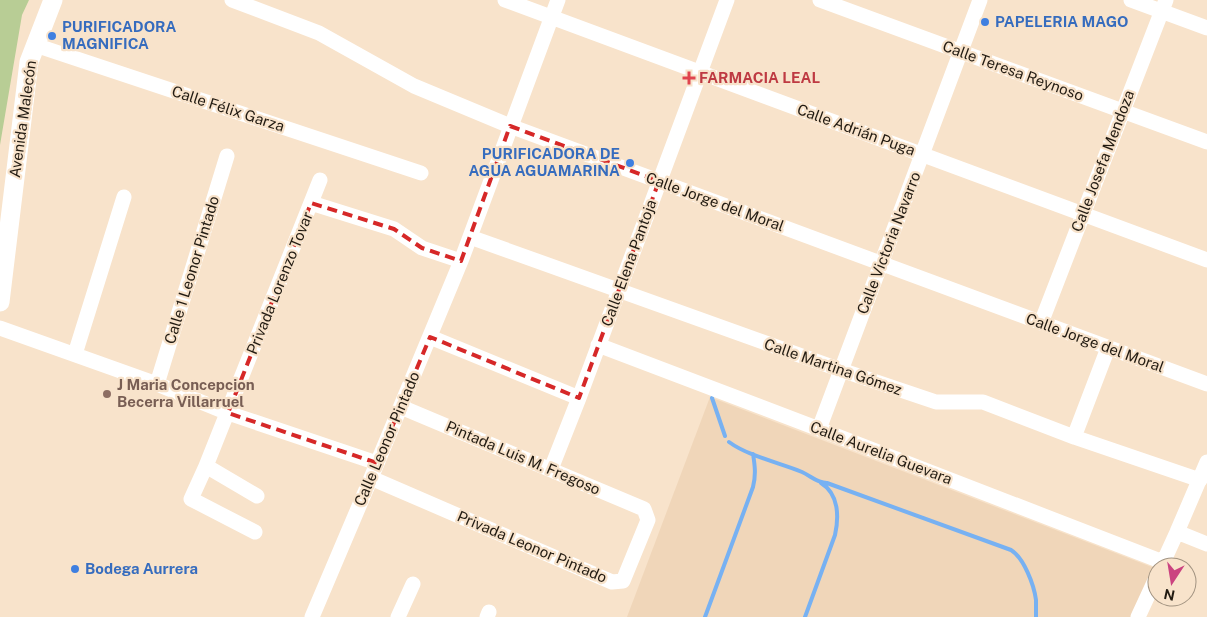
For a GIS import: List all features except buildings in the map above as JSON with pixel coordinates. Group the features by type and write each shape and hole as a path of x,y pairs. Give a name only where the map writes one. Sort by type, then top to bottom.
{"street":[{"name":"Avenida Malecón","path":"0,302 29,62 53,0"},
{"name":"Calle Jorge del Moral","path":"232,0 319,32 414,86 510,126 1207,384"},
{"name":"Calle Adrián Puga","path":"505,0 1207,260"},
{"name":"Calle Leonor Pintado","path":"312,617 378,463 470,238 558,0"},
{"name":"Calle Elena Pantoja","path":"551,470 727,0"},
{"name":"Calle Teresa Reynoso","path":"820,0 1207,142"},
{"name":"Calle Victoria Navarro","path":"819,429 980,0"},
{"path":"1131,0 1164,6 1207,28"},
{"name":"Calle Josefa Mendoza","path":"1041,323 1164,6"},
{"name":"Calle Félix Garza","path":"35,46 421,173"},
{"name":"Calle 1 Leonor Pintado","path":"157,384 227,156"},
{"name":"Privada Lorenzo Tovar","path":"255,532 191,499 228,413 320,180"},
{"path":"75,354 124,197"},
{"path":"311,203 394,229 422,248 461,260"},
{"name":"Calle Martina Gómez","path":"470,238 936,402 983,402 1074,437 1200,480"},
{"path":"0,328 157,384 228,413 378,463"},
{"path":"430,337 579,398"},
{"name":"Calle Aurelia Guevara","path":"598,345 819,429 1147,563"},
{"path":"1074,437 1108,348"},
{"name":"Pintada Luis M. Fregoso","path":"401,406 644,509"},
{"path":"1166,557 1207,462"},
{"path":"206,466 257,496"},
{"name":"Privada Leonor Pintado","path":"371,478 612,582 622,581 648,520 644,509"},
{"path":"1178,532 1207,544"},
{"path":"398,617 413,584"},
{"path":"1141,616 1147,601"}],"highlighted area":[{"path":"510,126 659,181 579,398 430,337 377,463 228,413 311,203 394,229 422,248 461,261"}],"shaded area":[{"path":"710,397 1147,565 1147,589 1133,617 627,617"}],"green space":[{"path":"0,0 29,0 22,15 0,145"}],"waterway":[{"path":"712,398 725,436"},
{"path":"729,442 764,459 802,472 820,482 1011,550 1020,559 1031,580 1036,600 1036,617"},
{"path":"705,617 753,487 755,478 753,454"},
{"path":"805,617 836,528 836,506 831,493 821,483"}],"place":[{"name":"PAPELERIA MAGO","path":"985,22"},
{"name":"PURIFICADORA MAGNIFICA","path":"52,36"},
{"name":"FARMACIA LEAL","path":"689,78"},
{"name":"PURIFICADORA DE AGUA AGUAMARINA","path":"630,163"},
{"name":"J Maria Concepcion Becerra Villarruel","path":"107,394"},
{"name":"Bodega Aurrera","path":"75,569"}]}
